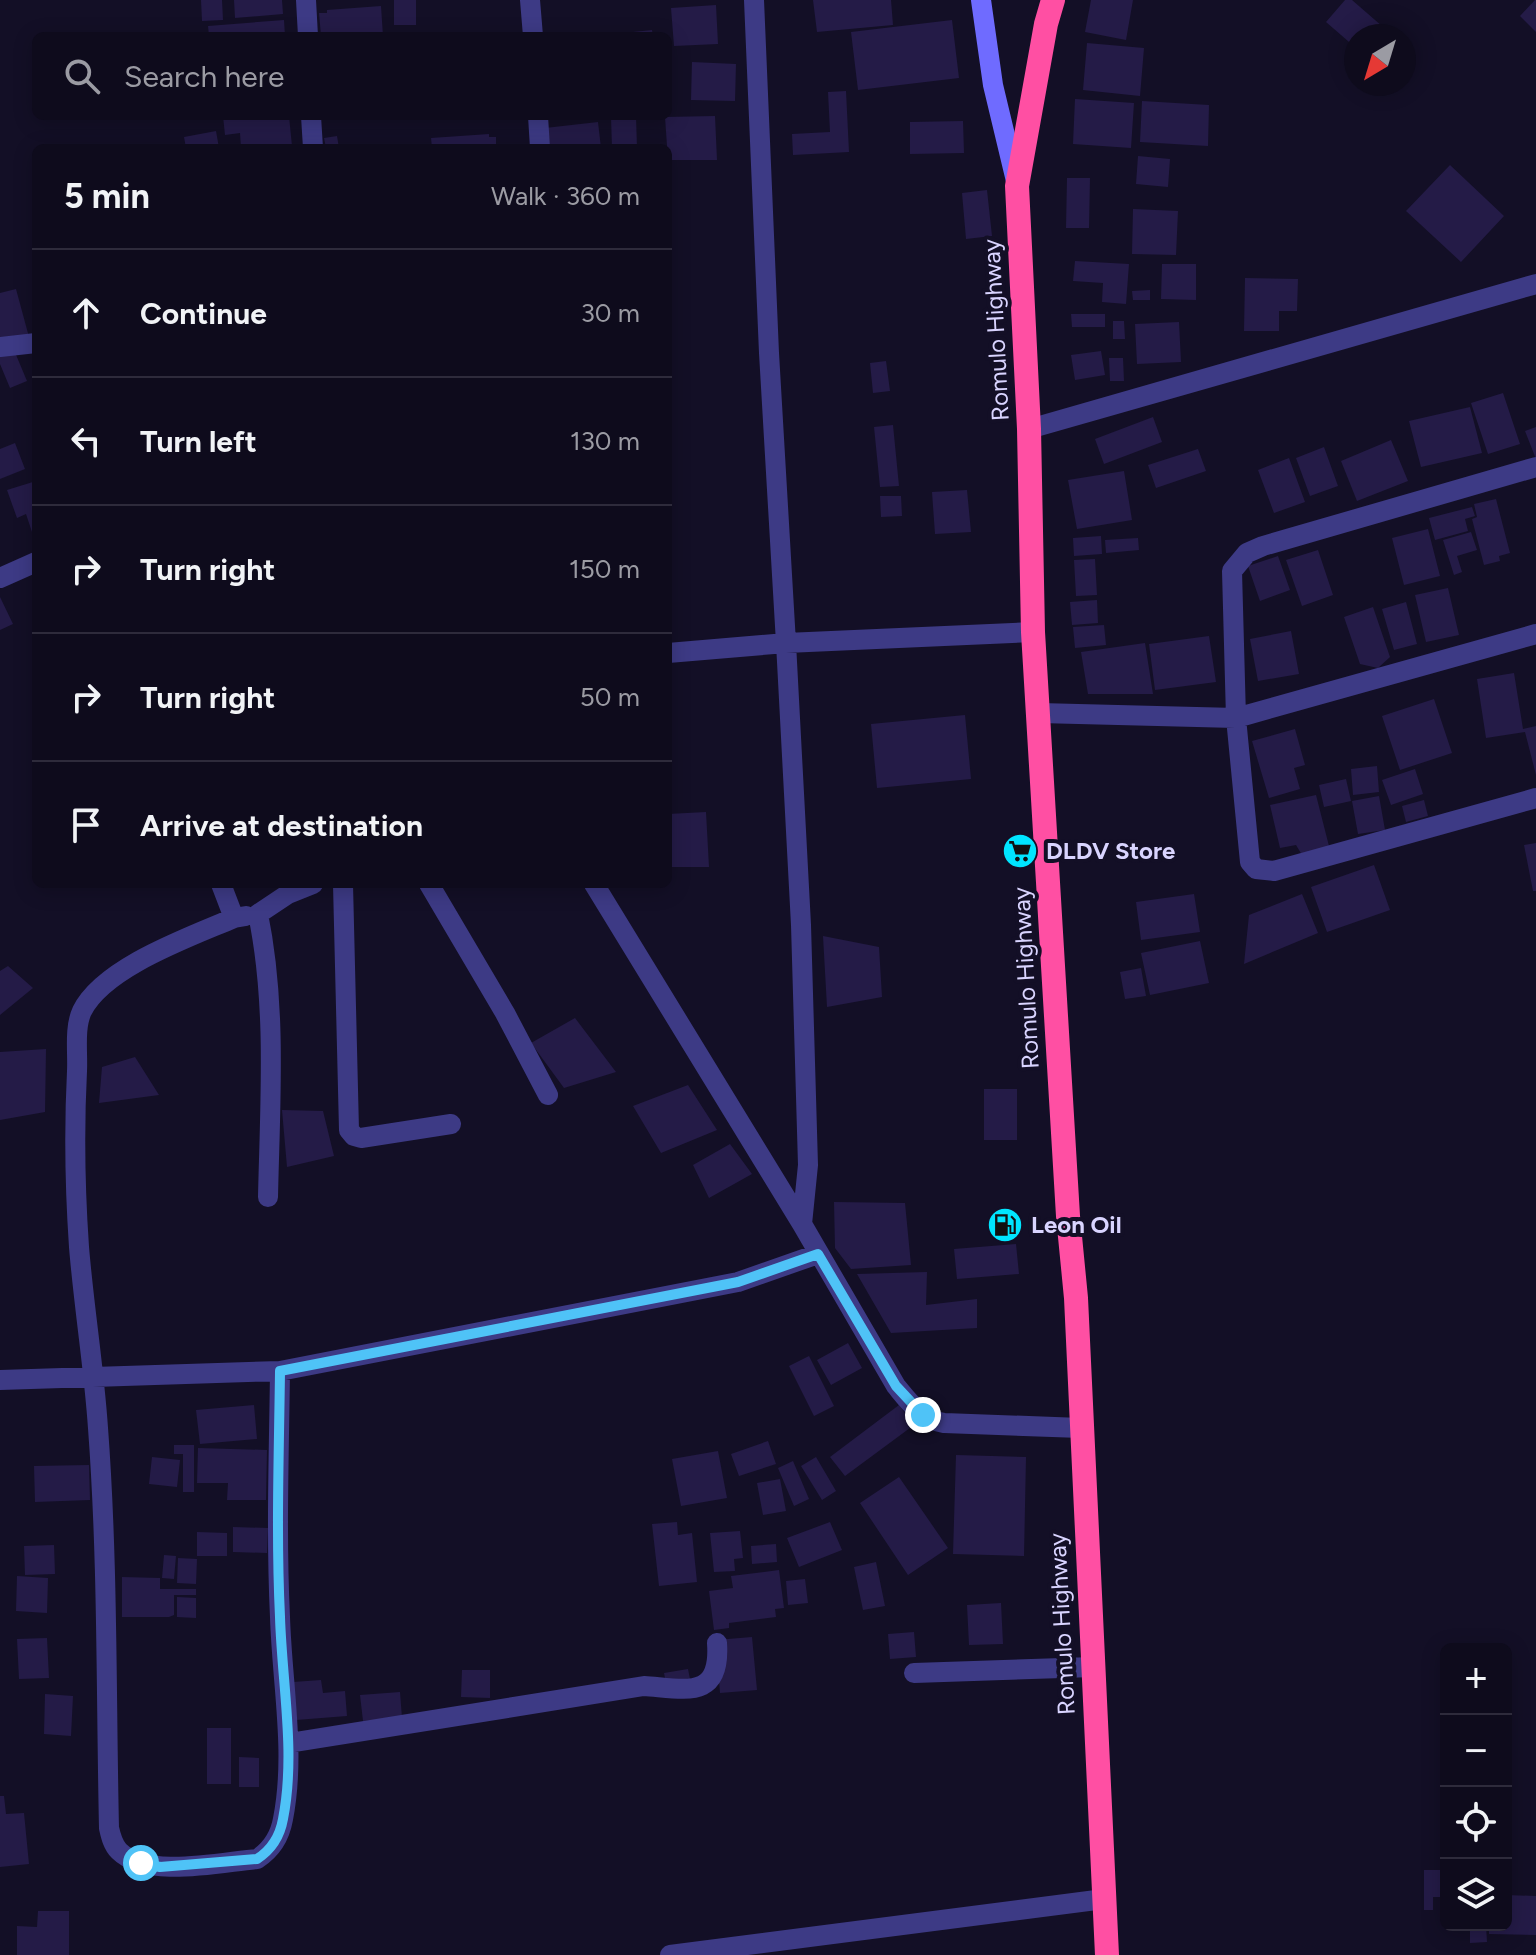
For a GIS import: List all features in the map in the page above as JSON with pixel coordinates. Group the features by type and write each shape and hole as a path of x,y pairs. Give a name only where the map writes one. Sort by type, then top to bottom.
{"highway":[{"name":"Romulo Highway","path":"1053,0 1017,186 1029,429 1033,632 1067,1200 1076,1298 1107,1955"}],"main road":[{"path":"981,0 993,85 1017,186"}],"street":[{"path":"306,0 308,32"},
{"path":"530,0 533,32"},
{"path":"754,0 769,353 801,925 807,1150 802,1224"},
{"path":"311,120 313,144"},
{"path":"538,120 540,144"},
{"path":"1029,429 1536,284"},
{"path":"0,347 32,343"},
{"path":"1536,467 1247,553 1232,571 1236,718 1250,862 1256,869 1274,871 1536,798"},
{"path":"0,578 32,564"},
{"path":"672,653 786,643 1033,632"},
{"path":"1039,713 1236,718 1536,634"},
{"path":"223,888 234,918"},
{"path":"280,1371 278,1588 289,1743 283,1821 275,1843 257,1859 160,1867 141,1863 122,1855 114,1845 109,1828 106,1583 98,1426 79,1246 74,1129 78,1021 88,1001 123,971 234,918 258,914 303,888"},
{"path":"343,888 349,1130 361,1138 451,1124"},
{"path":"431,888 505,1013 548,1095"},
{"path":"596,888 802,1224 896,1386 913,1407 932,1421 1081,1428"},
{"path":"258,914 265,951 271,1061 268,1197"},
{"path":"0,1380 280,1371 738,1282 818,1254"},
{"path":"289,1743 644,1686 699,1688 712,1680 718,1663 717,1643"},
{"path":"914,1673 1093,1667"},
{"path":"670,1955 1104,1899"}],"building":[{"path":"201,0 222,0 223,20 202,21"},
{"path":"234,0 282,0 283,14 235,18"},
{"path":"394,0 416,0 416,25 394,25"},
{"path":"813,0 891,0 893,25 817,32"},
{"path":"1091,0 1133,0 1126,40 1085,32"},
{"path":"1345,0 1352,0 1380,24 1344,24 1344,38 1326,22"},
{"path":"1536,0 1536,32 1520,16"},
{"path":"716,5 718,44 674,46 671,8"},
{"path":"381,6 383,32 321,32 319,13 327,13 327,10"},
{"path":"284,20 285,32 209,32 208,26"},
{"path":"952,20 959,78 858,90 851,32"},
{"path":"1087,43 1144,48 1140,96 1083,90"},
{"path":"692,62 736,64 735,101 691,100"},
{"path":"846,91 849,152 793,155 792,134 830,132 828,92"},
{"path":"1075,99 1134,103 1131,148 1073,144"},
{"path":"1142,101 1209,105 1208,146 1140,142"},
{"path":"715,116 717,160 672,160 672,144 667,144 665,120 672,120 672,117"},
{"path":"223,120 289,120 292,144 241,144 240,133 225,135"},
{"path":"611,120 636,120 637,144 612,144"},
{"path":"963,121 964,153 910,154 910,122"},
{"path":"598,122 601,144 547,144 545,128"},
{"path":"216,131 218,144 185,144 184,137"},
{"path":"489,134 489,137 496,137 496,144 432,144 431,138"},
{"path":"337,136 338,144 325,144 324,138"},
{"path":"1138,156 1170,159 1168,187 1136,184"},
{"path":"1450,165 1504,216 1461,262 1406,211"},
{"path":"1067,178 1090,178 1089,228 1066,228"},
{"path":"987,190 992,236 966,239 962,193"},
{"path":"1133,209 1178,211 1176,255 1132,254"},
{"path":"1075,261 1129,264 1126,304 1102,302 1103,283 1073,281"},
{"path":"1162,264 1196,264 1196,300 1161,299"},
{"path":"1245,278 1298,279 1297,311 1279,311 1279,331 1244,331"},
{"path":"16,289 29,337 0,340 0,293"},
{"path":"1150,290 1150,300 1133,300 1132,291"},
{"path":"1071,314 1105,314 1105,327 1072,327"},
{"path":"1113,321 1124,321 1125,339 1113,339"},
{"path":"1179,322 1181,362 1137,364 1135,324"},
{"path":"14,350 27,381 10,388 0,356"},
{"path":"1101,351 1105,375 1075,380 1071,355"},
{"path":"1109,358 1123,358 1124,381 1110,381"},
{"path":"886,361 890,391 873,393 870,363"},
{"path":"1503,393 1520,444 1488,454 1471,403"},
{"path":"1470,407 1482,453 1421,467 1409,421"},
{"path":"1153,417 1162,442 1104,464 1095,439"},
{"path":"893,425 899,486 880,487 874,427"},
{"path":"1536,427 1536,459 1525,431"},
{"path":"1391,440 1408,481 1357,501 1341,461"},
{"path":"15,443 25,469 0,479 0,449"},
{"path":"1324,447 1338,486 1310,496 1296,458"},
{"path":"1198,449 1206,471 1156,488 1148,465"},
{"path":"1289,458 1305,502 1274,513 1258,470"},
{"path":"1124,471 1132,520 1077,529 1068,480"},
{"path":"32,482 32,532 26,514 17,518 7,490"},
{"path":"967,490 971,532 935,534 932,492"},
{"path":"880,496 901,496 902,516 881,517"},
{"path":"1496,499 1510,553 1499,556 1500,561 1484,565 1472,519 1477,517 1474,504"},
{"path":"1472,507 1475,516 1465,519 1468,531 1435,540 1429,518"},
{"path":"1428,529 1440,576 1404,585 1392,538"},
{"path":"1471,532 1477,550 1457,556 1462,572 1454,575 1443,540"},
{"path":"1101,536 1102,554 1074,556 1073,538"},
{"path":"1138,538 1139,550 1106,553 1105,540"},
{"path":"1318,550 1333,595 1302,606 1286,560"},
{"path":"1278,556 1290,590 1260,601 1248,566"},
{"path":"1095,559 1097,595 1076,596 1074,560"},
{"path":"1448,588 1459,635 1426,642 1415,595"},
{"path":"0,597 13,624 0,630"},
{"path":"1097,600 1098,623 1072,625 1070,602"},
{"path":"1406,602 1417,644 1394,650 1382,609"},
{"path":"1373,607 1390,657 1378,668 1360,664 1344,617"},
{"path":"1104,625 1106,645 1075,648 1073,627"},
{"path":"1291,631 1299,674 1258,681 1250,639"},
{"path":"1209,636 1216,682 1155,690 1149,644"},
{"path":"1145,643 1153,694 1088,694 1081,652"},
{"path":"1514,673 1523,729 1536,726 1536,775 1525,732 1486,738 1477,679"},
{"path":"1434,699 1452,753 1400,770 1382,716"},
{"path":"965,715 971,779 877,788 871,724"},
{"path":"1295,729 1305,765 1294,768 1300,789 1269,798 1252,741"},
{"path":"1377,766 1379,792 1353,795 1351,769"},
{"path":"1415,769 1423,794 1391,805 1382,780"},
{"path":"1346,779 1351,801 1324,807 1319,785"},
{"path":"1316,795 1330,850 1302,855 1296,845 1280,848 1270,805"},
{"path":"1379,796 1385,830 1358,834 1352,801"},
{"path":"1424,800 1428,816 1406,822 1402,806"},
{"path":"706,812 709,867 672,867 672,814"},
{"path":"1536,843 1536,891 1533,891 1524,845"},
{"path":"1374,865 1390,910 1327,932 1311,887"},
{"path":"1194,894 1200,932 1141,940 1136,902"},
{"path":"1302,894 1318,933 1244,964 1249,915"},
{"path":"823,936 879,947 882,997 827,1007"},
{"path":"1200,941 1209,983 1150,995 1141,953"},
{"path":"8,966 33,988 0,1015 0,971"},
{"path":"1141,968 1146,996 1125,999 1120,972"},
{"path":"575,1018 616,1072 564,1088 531,1043"},
{"path":"46,1049 45,1112 0,1120 0,1052"},
{"path":"135,1057 159,1095 99,1103 102,1067"},
{"path":"688,1085 717,1130 661,1153 633,1106"},
{"path":"984,1089 1017,1089 1017,1140 984,1140"},
{"path":"282,1110 323,1111 334,1156 287,1167"},
{"path":"730,1144 752,1174 709,1198 693,1165"},
{"path":"834,1202 905,1203 911,1265 851,1269 835,1248"},
{"path":"1016,1244 1019,1274 957,1279 954,1249"},
{"path":"927,1272 926,1305 977,1299 977,1328 891,1333 857,1274"},
{"path":"848,1343 862,1368 831,1385 817,1360"},
{"path":"809,1356 834,1406 814,1416 789,1366"},
{"path":"254,1405 257,1439 200,1444 196,1410"},
{"path":"899,1405 914,1425 845,1476 830,1457"},
{"path":"768,1441 776,1464 739,1476 731,1454"},
{"path":"174,1445 194,1445 194,1492 183,1492 183,1454 174,1454"},
{"path":"198,1448 267,1450 266,1500 227,1500 228,1483 197,1483"},
{"path":"718,1451 727,1498 681,1506 672,1459"},
{"path":"956,1455 1026,1457 1024,1556 953,1554"},
{"path":"152,1457 180,1460 177,1487 149,1484"},
{"path":"816,1457 836,1491 822,1500 801,1466"},
{"path":"793,1461 809,1499 794,1506 778,1468"},
{"path":"89,1465 90,1500 35,1502 34,1466"},
{"path":"899,1477 948,1548 908,1575 860,1503"},
{"path":"780,1479 786,1511 763,1515 757,1483"},
{"path":"677,1522 678,1535 692,1533 697,1582 659,1586 652,1524"},
{"path":"830,1522 842,1550 799,1567 787,1538"},
{"path":"233,1527 268,1528 267,1553 233,1552"},
{"path":"740,1531 743,1558 734,1559 735,1571 714,1572 710,1533"},
{"path":"197,1532 227,1533 227,1556 197,1556"},
{"path":"776,1544 777,1562 752,1564 751,1546"},
{"path":"54,1545 55,1574 25,1575 24,1546"},
{"path":"164,1555 176,1556 174,1579 162,1578"},
{"path":"178,1558 197,1559 196,1584 177,1583"},
{"path":"876,1562 885,1606 863,1610 854,1567"},
{"path":"779,1570 784,1608 775,1609 776,1617 729,1623 729,1628 714,1630 709,1591 733,1588 731,1576"},
{"path":"17,1576 48,1578 47,1613 16,1611"},
{"path":"122,1577 160,1578 160,1589 196,1589 196,1595 174,1595 174,1615 169,1617 122,1617"},
{"path":"805,1579 808,1603 788,1605 786,1581"},
{"path":"177,1597 196,1598 196,1618 177,1617"},
{"path":"1001,1603 1003,1644 969,1645 967,1605"},
{"path":"914,1632 916,1657 890,1659 888,1634"},
{"path":"752,1637 757,1690 720,1693 716,1640"},
{"path":"47,1638 49,1678 19,1679 17,1639"},
{"path":"688,1669 693,1694 669,1698 664,1673"},
{"path":"462,1670 490,1670 490,1698 461,1697"},
{"path":"321,1680 323,1693 345,1691 347,1716 296,1720 293,1682"},
{"path":"400,1692 402,1718 363,1721 360,1695"},
{"path":"45,1694 73,1696 71,1736 44,1734"},
{"path":"207,1728 231,1728 231,1784 207,1784"},
{"path":"239,1757 259,1758 259,1787 239,1787"},
{"path":"0,1796 4,1796 6,1814 24,1813 29,1864 0,1867"},
{"path":"1424,1870 1440,1870 1440,1897 1433,1897 1433,1910 1424,1910"},
{"path":"1512,1895 1536,1896 1536,1935 1489,1934 1489,1931 1512,1931"},
{"path":"38,1911 69,1911 69,1955 17,1955 17,1926 37,1927"},
{"path":"1470,1931 1486,1931 1487,1942 1470,1943"}],"place":[{"name":"DLDV Store","path":"1020,851"},
{"name":"Leon Oil","path":"1005,1225"}],"route":[{"path":"141,1863 160,1867 257,1859 275,1843 283,1821 289,1743 278,1588 280,1371 738,1282 818,1254 896,1386 923,1415"}]}
